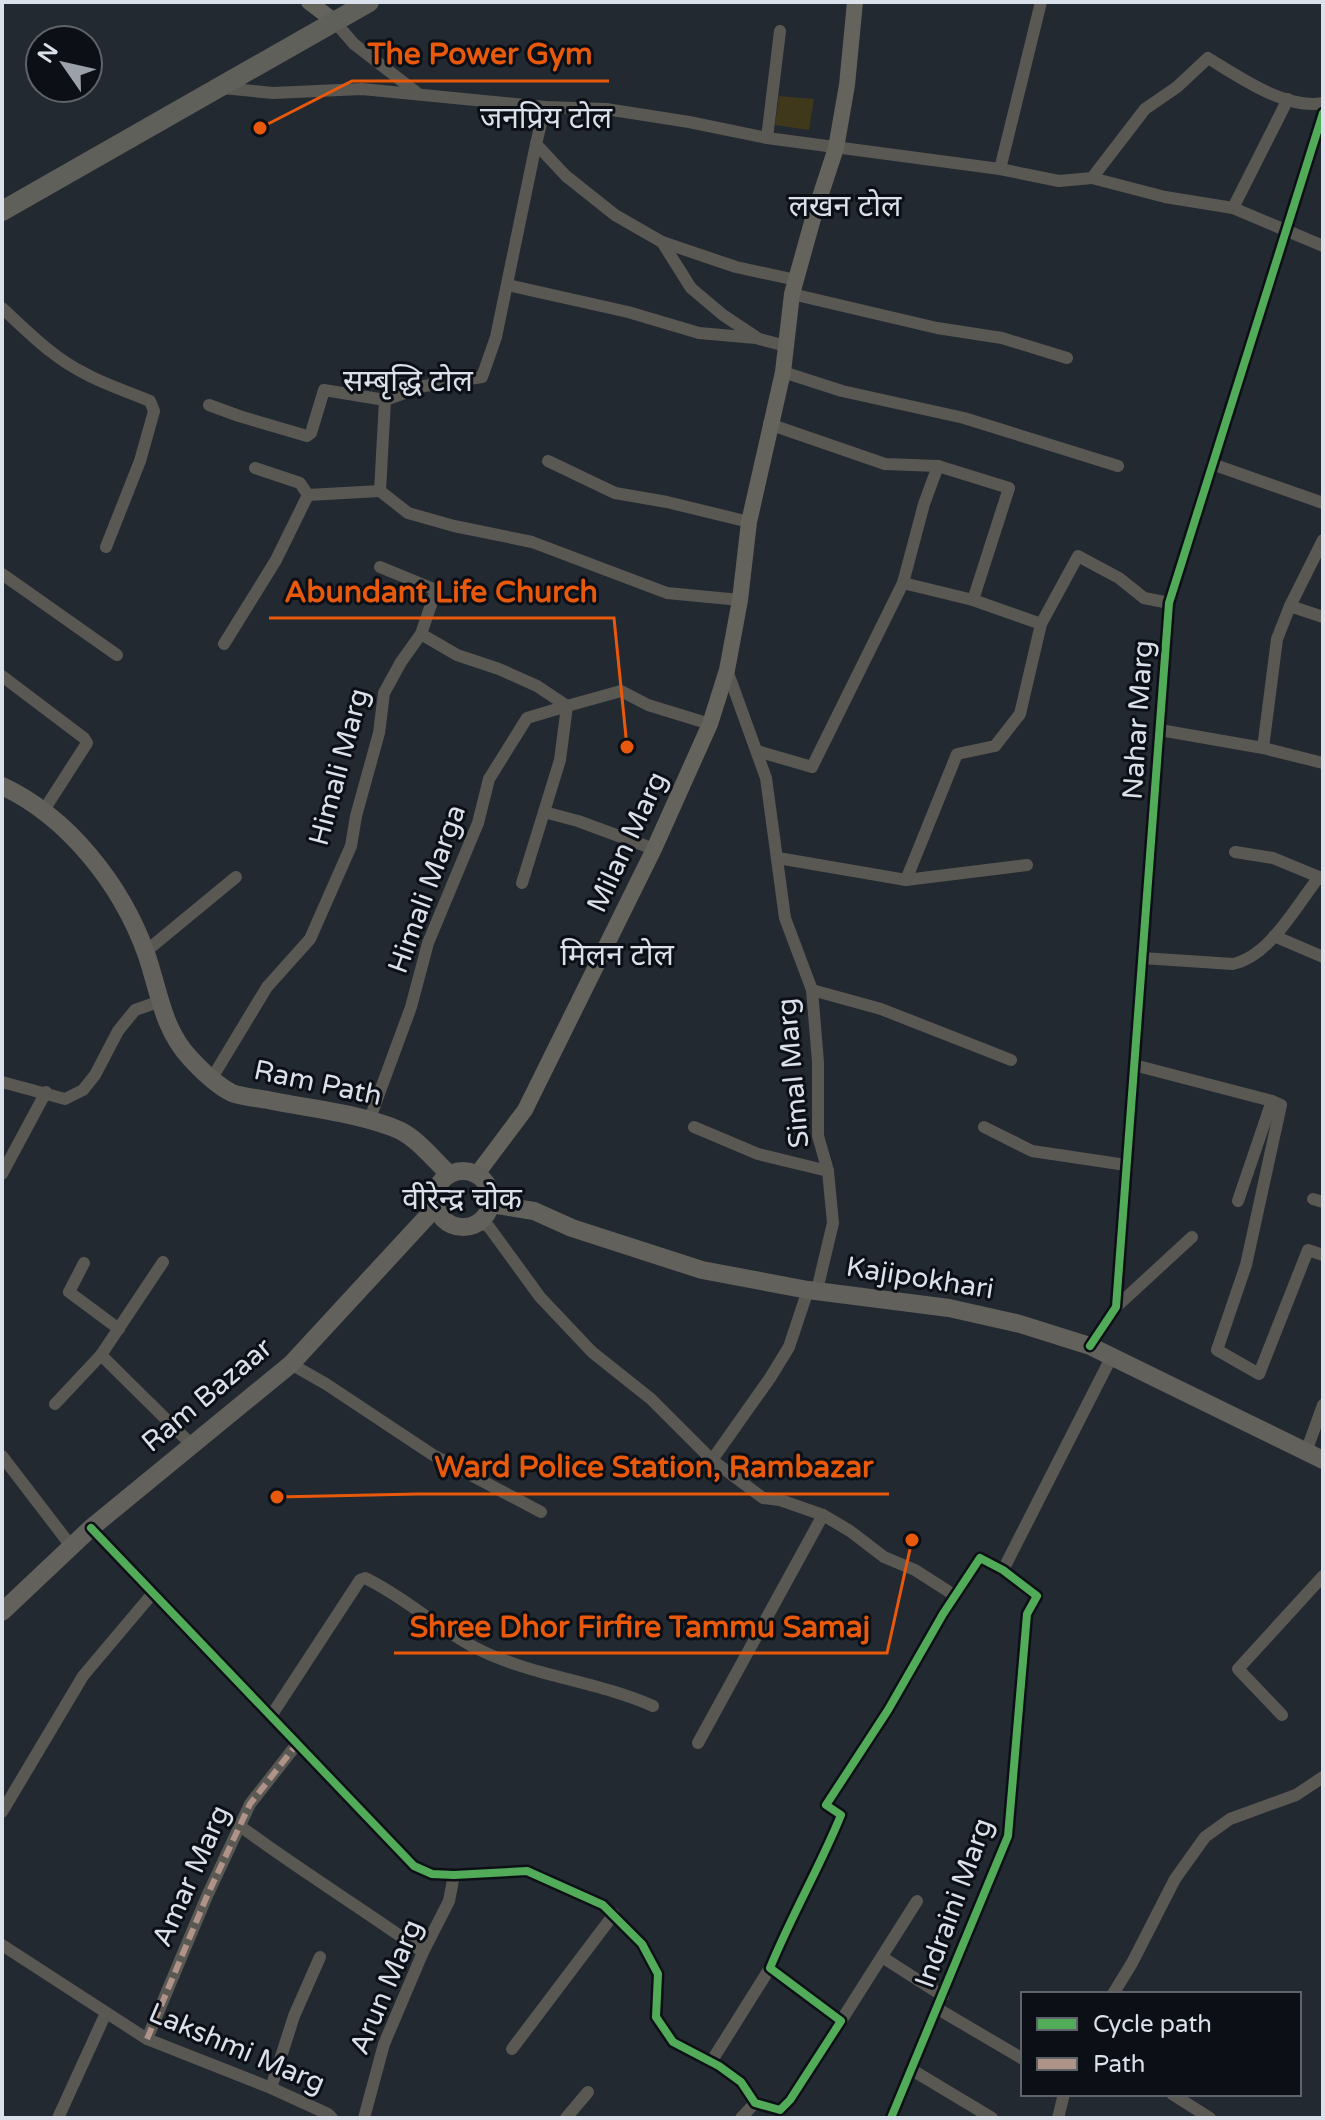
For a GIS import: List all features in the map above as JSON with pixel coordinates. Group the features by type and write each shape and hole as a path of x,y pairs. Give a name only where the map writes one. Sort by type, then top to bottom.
{"highway":[{"path":"2,211 369,2"}],"main road":[{"path":"309,2 334,21"},
{"name":"Milan Marg","path":"477,1174 525,1110 654,849 710,724 727,670 740,600 749,522 783,372 794,287 836,148 847,85 855,2"},
{"path":"2,786 44,810 77,839 125,909 145,952"},
{"name":"Ram Path","path":"145,952 158,1002 173,1036 190,1059 212,1078 233,1093 369,1121 406,1134 449,1174"},
{"path":"468,1171 477,1174 488,1187 491,1204 480,1222 469,1227 452,1226 435,1208 436,1189 449,1174 468,1171"},
{"name":"Kajipokhari","path":"491,1204 534,1211 572,1228 702,1270 813,1290 949,1308 1020,1324 1090,1346 1315,1456"},
{"name":"Ram Bazaar","path":"2,1612 91,1528 291,1364 435,1208"}],"street":[{"path":"1000,169 1041,2"},
{"path":"334,21 354,44 417,93"},
{"path":"767,138 780,31"},
{"path":"1092,178 1145,109 1177,87 1208,58 1251,85 1307,106 1323,103"},
{"path":"217,87 273,93 362,89 545,107 606,109 767,138 1000,169 1059,181 1092,178 1165,197 1233,208 1323,246"},
{"path":"1233,208 1288,99"},
{"path":"209,405 307,436 311,433 324,390 385,400 424,386 482,377 496,337 545,107"},
{"name":"Nahar Marg","path":"1090,1346 1116,1307 1169,603 1290,233 1323,113"},
{"path":"536,144 566,176 615,215 662,242 794,287 937,328 1002,338 1067,358"},
{"path":"662,242 691,288 759,339"},
{"path":"508,285 628,312 699,333 759,339 786,346"},
{"path":"2,308 22,329 84,374 150,401 154,411 140,461 106,547"},
{"path":"783,372 842,391 964,418 1118,466"},
{"path":"380,491 385,400"},
{"path":"769,424 885,464 938,466 1009,488 973,600"},
{"path":"548,461 615,493 749,522"},
{"path":"1212,464 1323,503"},
{"path":"757,751 812,767 903,583 924,504 938,466"},
{"path":"255,468 300,483 308,495"},
{"path":"308,495 380,491 408,513 532,542 667,593 740,600"},
{"path":"224,644 276,560 308,495"},
{"path":"1263,748 1277,639 1323,540"},
{"path":"906,880 957,754 995,746 1020,714 1041,624 1078,556 1119,578 1144,598 1169,603"},
{"name":"Himali Marg","path":"212,1078 267,987 310,939 351,846 379,733 384,693 421,634 436,590 380,567"},
{"path":"2,574 117,655"},
{"path":"903,583 973,600 1041,624"},
{"path":"1290,606 1323,617"},
{"path":"421,634 457,655 537,686 567,706 560,760 522,883"},
{"name":"Simal Marg","path":"712,1460 789,1347 813,1290 833,1223 828,1171 818,1136 818,1062 812,990 785,918 766,778 727,670"},
{"path":"2,676 87,743 44,810"},
{"name":"Himali Marga","path":"369,1121 411,1007 428,943 478,823 489,779 527,718 621,691 648,705 710,724"},
{"path":"1160,730 1263,748 1323,763"},
{"path":"544,812 654,849"},
{"path":"1142,958 1233,964 1248,961 1274,936 1321,878 1273,858 1235,852"},
{"path":"778,858 906,880 1027,865"},
{"path":"145,952 236,877"},
{"path":"1274,936 1323,957"},
{"path":"812,990 881,1009 1011,1060"},
{"path":"2,1082 65,1099 83,1090 95,1075 118,1031 135,1010 158,1002"},
{"path":"1134,1065 1281,1105 1246,1265 1217,1350 1259,1374 1308,1250 1323,1255"},
{"path":"2,1174 46,1092"},
{"path":"1238,1201 1272,1101"},
{"path":"694,1127 758,1154 828,1171"},
{"path":"984,1127 1032,1151 1126,1165"},
{"path":"480,1222 489,1227 540,1297 592,1352 651,1399 712,1460 763,1498 780,1500 823,1515 884,1557 915,1570 954,1595"},
{"path":"1116,1307 1192,1237"},
{"path":"55,1404 101,1355 163,1262"},
{"path":"84,1263 69,1292 119,1329"},
{"path":"101,1355 193,1446"},
{"path":"711,2062 770,1968 821,1864 841,1815 826,1805 888,1710 954,1595 980,1558 1003,1570 1112,1356"},
{"path":"291,1364 433,1455 541,1512"},
{"path":"1315,1456 1323,1405"},
{"path":"2,1456 71,1546"},
{"path":"698,1743 823,1515"},
{"path":"91,1528 414,1866 432,1874 454,1875 527,1871 603,1905 614,1914 642,1944 658,1974 656,2017 673,2042 741,2082 755,2103 780,2110 790,2100 917,1901"},
{"name":"Indraini Marg","path":"891,2118 1008,1836 1027,1614 1037,1596 1003,1570"},
{"path":"1282,1715 1238,1669 1323,1576"},
{"path":"271,1716 360,1580 365,1578 477,1648 530,1668 632,1697 653,1706"},
{"path":"2,1812 83,1676 153,1593"},
{"name":"Amar Marg","path":"147,2039 207,1896 250,1804 297,1744"},
{"path":"1114,1992 1175,1879 1205,1837 1230,1819 1296,1795 1323,1777"},
{"path":"240,1826 423,1952"},
{"name":"Arun Marg","path":"364,2118 384,2044 423,1952 449,1901 454,1875"},
{"path":"512,2049 614,1914"},
{"name":"Lakshmi Marg","path":"2,1945 147,2039 271,2088 332,2118"},
{"path":"271,2088 294,2016 320,1957"},
{"path":"882,1957 943,1996"},
{"path":"770,1968 841,2021"},
{"path":"938,2009 1021,2058"},
{"path":"58,2118 106,2013"},
{"path":"912,2070 992,2118"},
{"path":"566,2118 588,2092"},
{"path":"1058,2118 1064,2096"},
{"path":"1175,2096 1210,2118"},
{"path":"741,2118 755,2103"}],"shaded area":[{"path":"779,96 814,99 809,130 775,125"}],"marked path":[{"path":"147,2039 207,1896 250,1804 297,1744"}],"cycle path":[{"path":"1090,1346 1116,1307 1169,603 1323,113"},
{"path":"91,1528 414,1866 432,1874 454,1875 527,1871 603,1905 642,1944 658,1974 656,2017 673,2042 719,2066 741,2082 755,2103 780,2110 790,2100 841,2021 770,1968 841,1815 826,1805 980,1558 1003,1570 1037,1596 1027,1614 1008,1836 891,2118"}],"place":[{"name":"The Power Gym","path":"260,128"},
{"name":"Abundant Life Church","path":"627,747"},
{"name":"Ward Police Station, Rambazar","path":"277,1497"},
{"name":"Shree Dhor Firfire Tammu Samaj","path":"912,1540"}],"district":[{"name":"जनप्रिय टोल","path":"546,118"},
{"name":"लखन टोल","path":"845,206"},
{"name":"सम्बृद्धि टोल","path":"408,381"},
{"name":"मिलन टोल","path":"617,955"},
{"name":"वीरेन्द्र चोक","path":"462,1199"}]}
